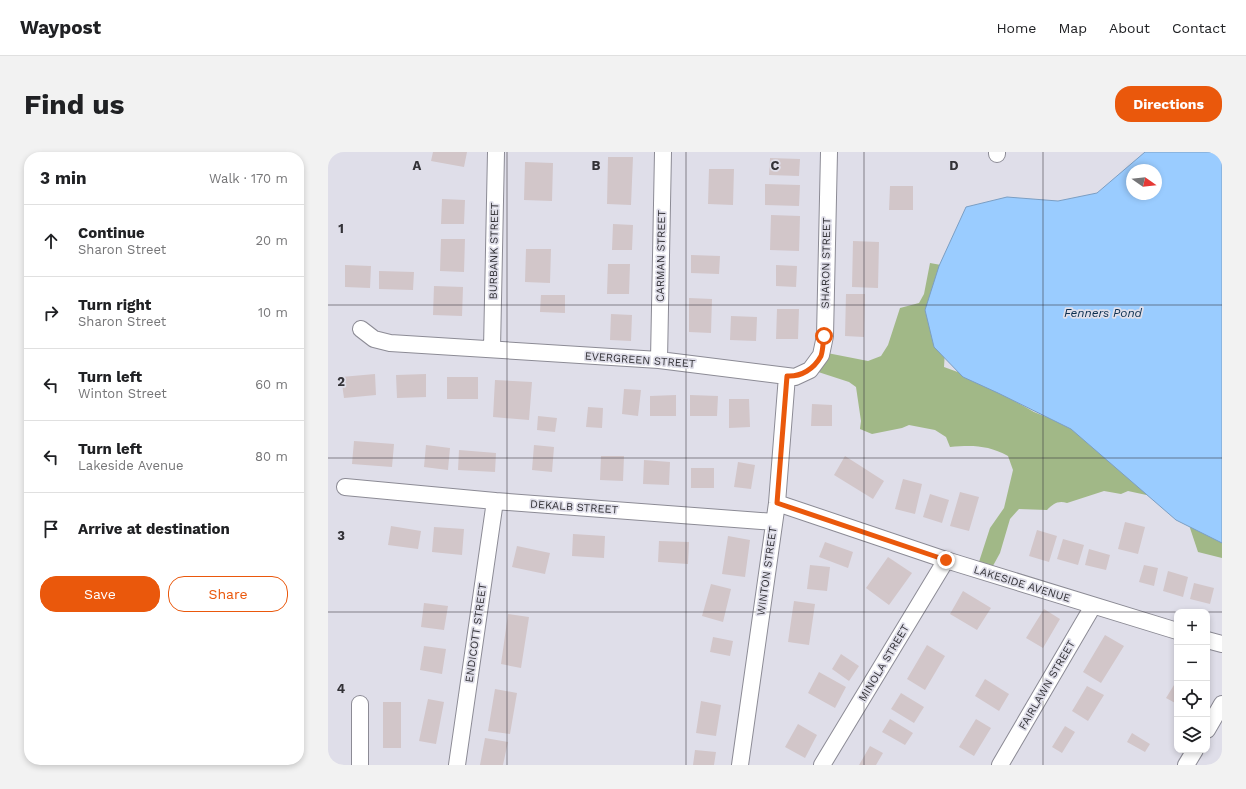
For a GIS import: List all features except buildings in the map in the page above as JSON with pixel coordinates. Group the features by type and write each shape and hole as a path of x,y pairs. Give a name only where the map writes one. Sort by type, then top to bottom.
{"street":[{"name":"BURBANK STREET","path":"492,349 496,152"},
{"name":"CARMAN STREET","path":"659,360 663,152"},
{"name":"SHARON STREET","path":"787,376 795,377 810,370 821,355 824,336 828,152"},
{"name":"EVERGREEN STREET","path":"361,329 374,338 390,343 659,360 787,376"},
{"name":"WINTON STREET","path":"740,765 777,503 787,376"},
{"name":"DEKALB STREET","path":"345,487 495,501 774,522"},
{"name":"ENDICOTT STREET","path":"457,765 495,501"},
{"name":"LAKESIDE AVENUE","path":"777,503 946,560 1174,630"},
{"name":"MINOLA STREET","path":"822,765 946,560"},
{"name":"FAIRLAWN STREET","path":"1000,765 1093,606"},
{"path":"1210,641 1222,644"},
{"path":"360,704 360,765"},
{"path":"1210,725 1222,704"},
{"path":"1186,765 1193,753"}],"green space":[{"path":"930,263 941,265 945,350 944,367 974,378 1034,412 1086,433 1151,496 1128,491 1121,494 1104,491 1067,503 1058,502 1047,510 1019,509 1010,519 1000,553 989,573 977,568 990,528 1004,508 1013,470 1008,456 1001,452 987,448 966,446 950,447 946,437 935,430 909,425 902,428 872,434 860,429 861,421 856,387 849,382 806,368 817,351 868,361 881,356 888,345 900,308 919,303 924,294"},
{"path":"1188,522 1222,532 1222,558 1198,552"}],"water":[{"name":"Fenners Pond","path":"1145,152 1222,152 1222,543 1176,520 1071,429 963,377 934,347 925,310 939,266 966,207 1007,197 1058,201 1097,193 1126,168 1126,200 1162,200 1162,164 1131,164"}],"route":[{"path":"824,336 821,355 810,370 795,377 787,376 784,398 777,503 946,560"}]}
